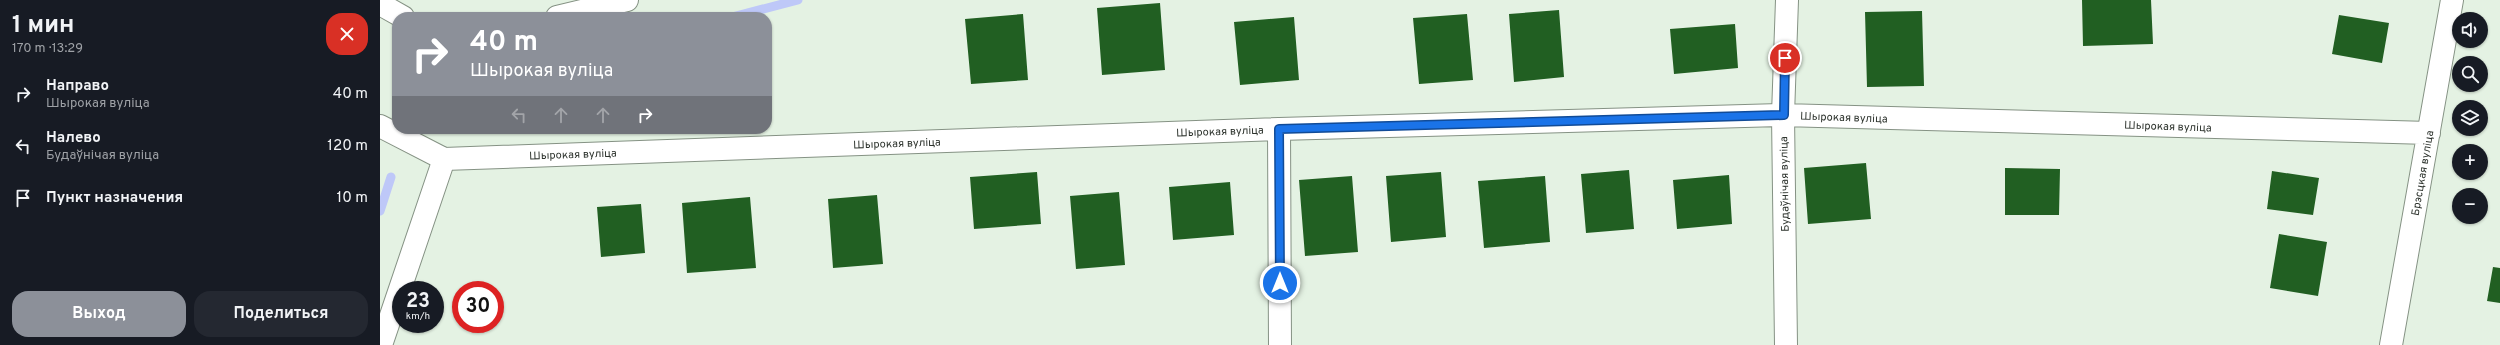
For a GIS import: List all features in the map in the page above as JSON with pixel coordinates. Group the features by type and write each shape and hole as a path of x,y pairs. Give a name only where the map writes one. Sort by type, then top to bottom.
{"street":[{"path":"578,12 627,0"},
{"name":"Будаўнічая вуліца","path":"1786,345 1784,115 1787,0"},
{"name":"Брэсцкая вуліца","path":"2391,345 2452,0"},
{"path":"380,4 394,12"},
{"name":"Шырокая вуліца","path":"396,134 444,159 1279,129 1784,115 2429,133"},
{"name":"Шырокая вуліца","path":"380,126 392,132"},
{"path":"1279,129 1280,345"},
{"path":"382,345 444,159"}],"building":[{"path":"2082,0 2151,0 2153,44 2083,46"},
{"path":"1160,3 1165,70 1102,75 1097,8"},
{"path":"1559,10 1564,77 1514,82 1509,14"},
{"path":"1922,11 1924,86 1867,87 1865,12"},
{"path":"1023,14 1028,80 971,84 965,19"},
{"path":"1467,14 1473,80 1419,84 1413,18"},
{"path":"2339,15 2389,23 2382,63 2332,54"},
{"path":"1294,17 1299,80 1240,85 1234,22"},
{"path":"1735,24 1738,68 1674,74 1670,29"},
{"path":"1866,163 1871,219 1808,224 1804,168"},
{"path":"2005,168 2060,169 2059,215 2005,215"},
{"path":"1629,170 1634,229 1586,233 1581,174"},
{"path":"2272,171 2319,178 2313,215 2267,209"},
{"path":"1037,172 1041,224 974,229 970,177"},
{"path":"1441,172 1446,237 1391,242 1386,176"},
{"path":"1729,175 1732,224 1677,229 1673,180"},
{"path":"1352,176 1358,252 1305,256 1299,180"},
{"path":"1545,176 1550,242 1484,248 1478,181"},
{"path":"1230,182 1234,235 1173,240 1169,187"},
{"path":"1119,192 1125,265 1076,269 1070,196"},
{"path":"877,195 883,264 833,268 828,199"},
{"path":"750,197 756,268 687,273 682,203"},
{"path":"641,204 645,253 601,257 597,207"},
{"path":"2279,234 2327,242 2318,296 2270,288"},
{"path":"2493,267 2500,268 2500,303 2487,301"}],"waterway":[{"path":"751,12 798,0"},
{"path":"380,211 391,177"}],"route":[{"path":"1280,283 1279,129 1784,115 1785,58"}]}
